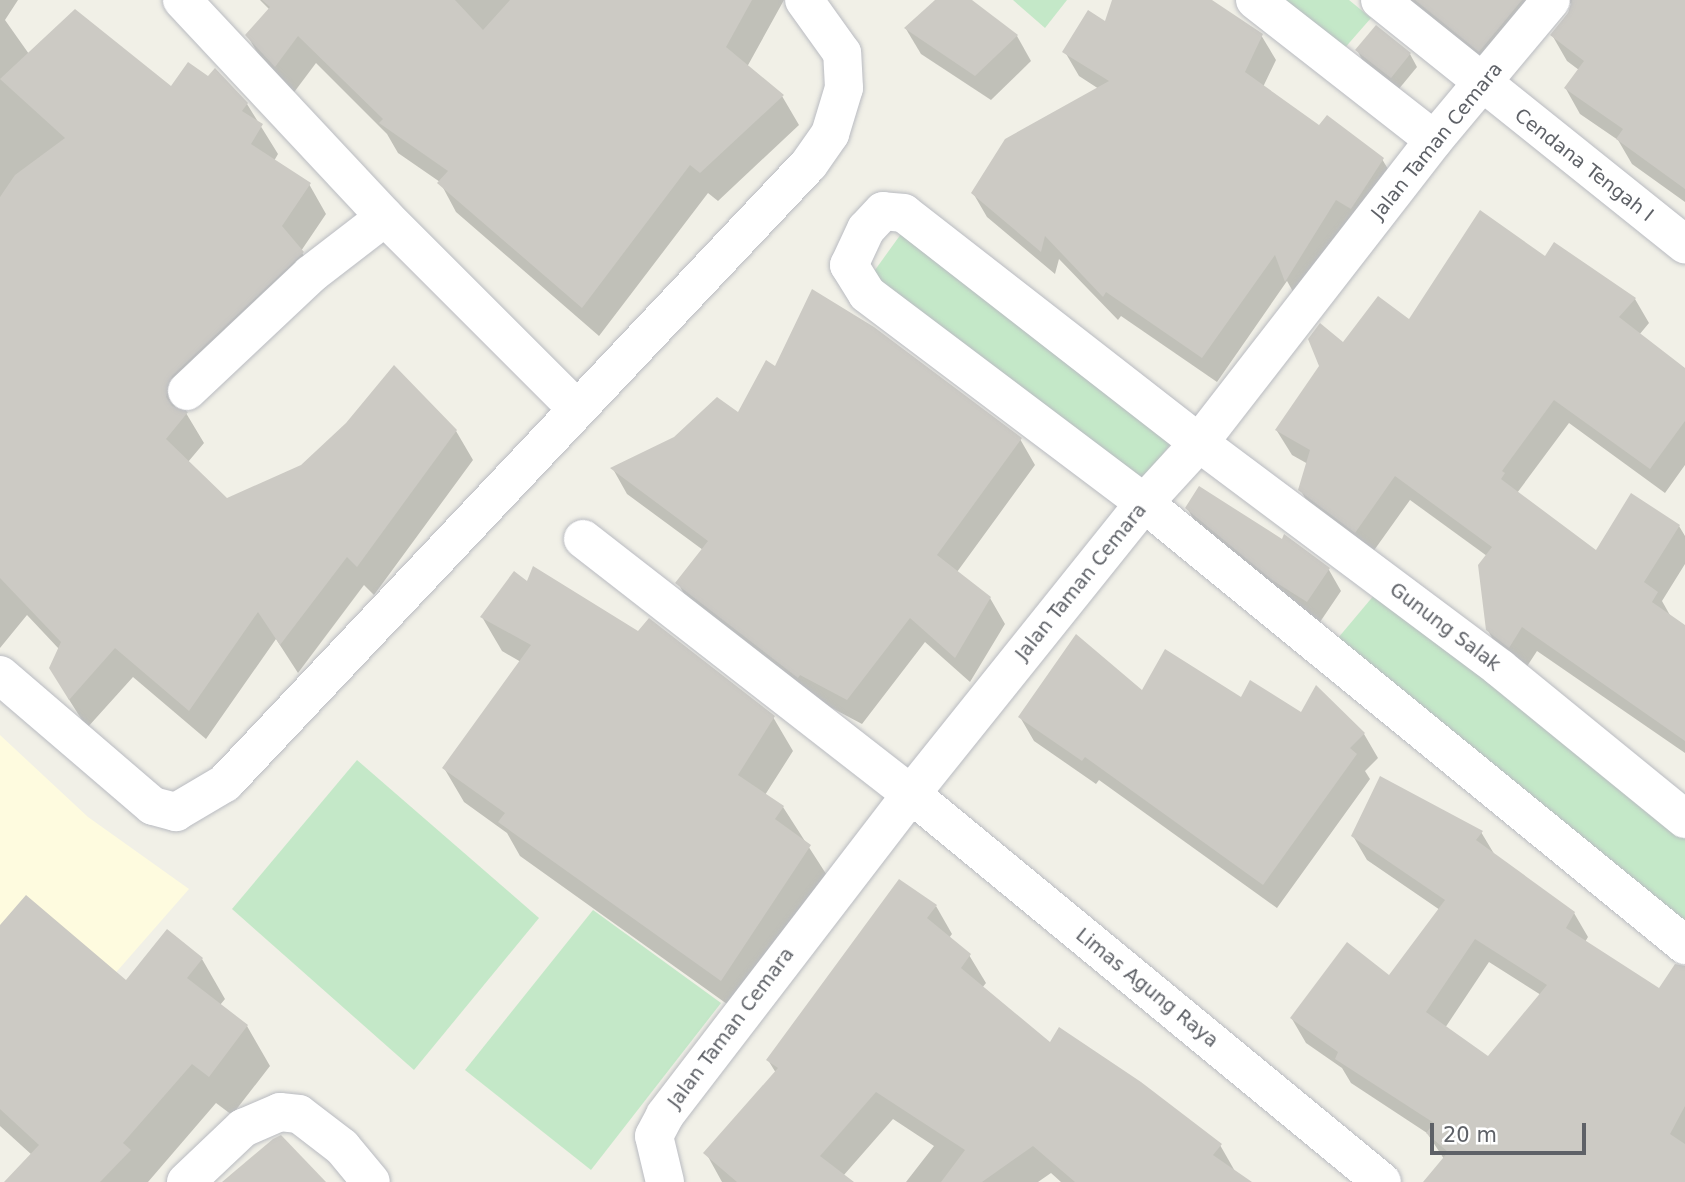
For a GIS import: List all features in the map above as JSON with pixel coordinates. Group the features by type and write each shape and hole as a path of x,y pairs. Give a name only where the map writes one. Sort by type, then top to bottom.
{"street":[{"path":"181,0 386,217 576,408"},
{"path":"0,675 130,791 153,806 176,812 225,783 809,164 830,134 844,88 842,54 804,0"},
{"path":"1255,0 1434,140"},
{"name":"Cendana Tengah I","path":"1380,0 1482,85 1685,244"},
{"name":"Jalan Taman Cemara","path":"665,1182 653,1136 665,1115 911,794 1144,503 1199,443 1434,140 1551,0"},
{"name":"Gunung Salak","path":"1144,503 867,294 849,265 866,229 883,212 904,213 1199,443 1500,668 1685,818"},
{"path":"187,391 311,274 386,217"},
{"path":"1144,503 1685,944"},
{"name":"Limas Agung Raya","path":"583,539 911,794 1382,1182"},
{"path":"186,1182 243,1128 280,1112 299,1114 342,1147 371,1182"}],"shaded area":[{"path":"0,735 88,817 189,889 0,1105"}],"green space":[{"path":"1013,0 1067,0 1045,28"},
{"path":"1281,0 1349,0 1371,18 1343,50"},
{"path":"906,227 1174,439 1139,487 870,277"},
{"path":"1375,594 1685,837 1685,930 1333,644"},
{"path":"357,760 539,918 414,1070 232,909"},
{"path":"593,910 721,1003 591,1170 465,1070"}],"building":[{"path":"262,0 455,0 483,30 510,0 752,0 726,47 784,95 700,173 690,165 582,308 437,183 448,171 379,123 383,119 298,36 275,67 245,35 270,7"},
{"path":"935,0 972,0 1018,35 975,76 904,28"},
{"path":"1112,0 1212,0 1263,34 1245,72 1319,125 1327,115 1384,158 1351,209 1336,200 1285,282 1275,255 1202,358 1106,292 1103,297 1045,236 1041,252 971,193 1005,139 1109,81 1062,52 1088,10 1105,21"},
{"path":"1415,0 1522,0 1479,52"},
{"path":"1572,0 1685,0 1685,189 1616,139 1623,129 1564,88 1584,61 1550,35 1568,13"},
{"path":"75,9 171,86 188,62 208,76 215,68 248,103 242,111 263,124 251,144 311,183 282,226 304,252 172,376 166,397 172,406 188,412 166,439 227,498 301,465 346,423 394,365 457,430 357,567 347,557 280,645 258,612 189,711 115,648 69,700 49,668 61,642 0,578 0,197 15,175 65,138 0,79"},
{"path":"1376,25 1411,53 1391,78 1355,50"},
{"path":"1480,210 1545,256 1554,242 1636,298 1619,317 1685,368 1685,421 1650,469 1554,400 1502,471 1505,473 1501,479 1596,550 1631,493 1680,525 1644,582 1658,592 1652,602 1685,625 1685,741 1522,627 1509,648 1486,630 1478,565 1492,547 1395,476 1355,533 1298,490 1310,450 1275,430 1319,366 1308,339 1320,323 1343,342 1378,296 1409,319"},
{"path":"812,289 874,327 1022,438 937,555 991,597 955,658 910,618 847,700 800,675 798,678 675,583 708,541 610,468 674,437 717,397 738,412 766,360 775,366"},
{"path":"1199,486 1282,539 1284,534 1330,568 1307,602 1272,580 1185,508"},
{"path":"533,566 638,631 649,618 775,716 738,775 784,806 775,819 811,845 721,981 498,822 505,813 442,768 531,645 480,617 514,571 527,581"},
{"path":"1076,634 1142,690 1165,649 1241,697 1250,680 1301,712 1316,685 1365,733 1350,748 1357,754 1263,885 1085,757 1082,761 1018,717"},
{"path":"1380,776 1483,831 1476,840 1575,912 1566,928 1659,988 1675,964 1685,966 1685,1106 1670,1134 1685,1144 1685,1182 1423,1182 1448,1152 1426,1133 1434,1123 1335,1059 1338,1052 1290,1018 1347,942 1389,975 1445,900 1351,836","holes":["1475,939 1547,985 1488,1056 1426,1012"]},
{"path":"899,879 937,905 927,918 971,954 961,968 1050,1042 1059,1027 1141,1082 1222,1144 1213,1155 1252,1182 1075,1182 1033,1146 982,1182 941,1182 965,1150 876,1092 820,1156 854,1182 737,1182 703,1153 778,1068 766,1060"},
{"path":"26,895 126,980 167,929 203,958 187,978 248,1025 209,1077 192,1064 123,1143 131,1150 100,1182 4,1182 39,1145 0,1109 0,925"},
{"path":"281,1135 326,1182 222,1182 273,1139"}]}
